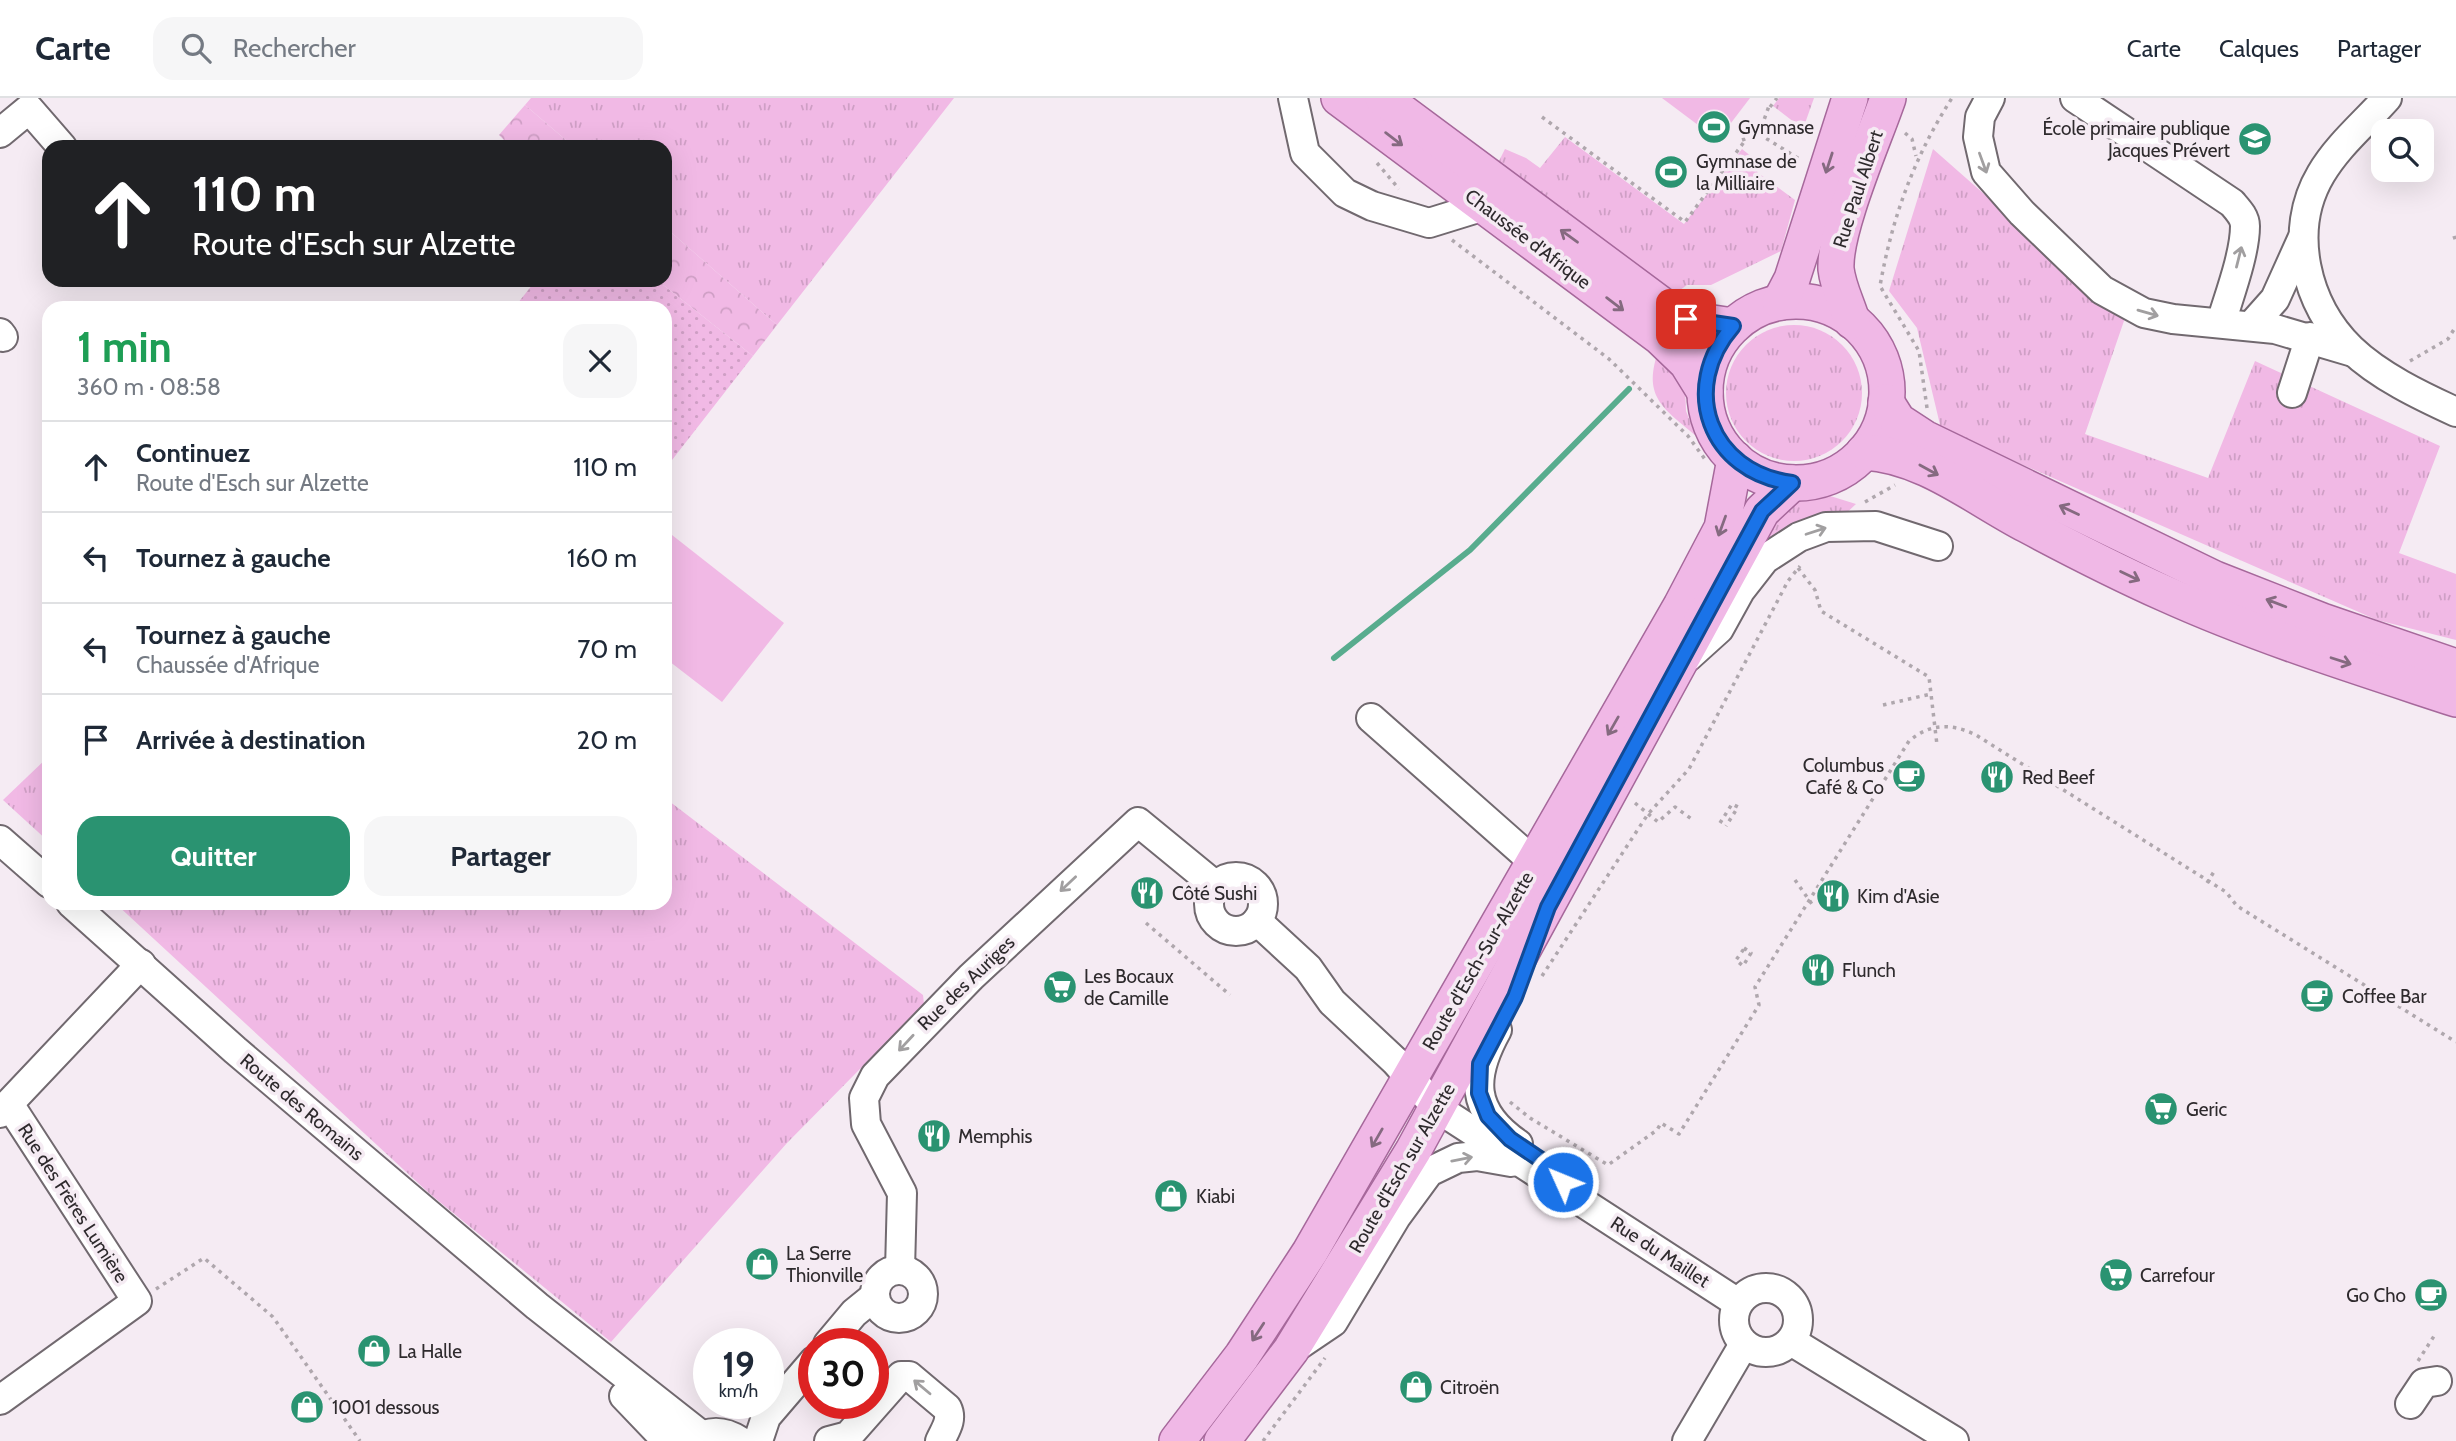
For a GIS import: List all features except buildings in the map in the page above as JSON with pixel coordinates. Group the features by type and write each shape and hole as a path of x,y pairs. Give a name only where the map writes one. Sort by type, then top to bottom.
{"main road":[{"name":"Chaussée d'Afrique","path":"1339,98 1660,337 1687,363 1705,392"},
{"name":"Chaussée d'Afrique","path":"1383,98 1671,312 1686,319 1733,326"},
{"name":"Rue Paul Albert","path":"1780,302 1792,279 1850,98"},
{"name":"Rue Paul Albert","path":"1852,321 1839,283 1837,256 1849,209 1888,98"},
{"path":"1780,302 1814,303 1828,307 1852,321 1868,338 1880,357 1886,402 1874,437 1864,452 1828,477 1792,483 1722,463 1705,392 1712,356 1733,326 1748,314 1780,302"},
{"path":"1886,402 1919,450 2028,526 2167,594 2323,655 2456,699"},
{"path":"1864,452 1919,450 2215,579 2322,621 2456,667"},
{"name":"Route d'Esch-Sur-Alzette","path":"1177,1441 1242,1356 1310,1252 1706,561 1722,528 1729,504 1722,463"},
{"name":"Route d'Esch sur Alzette","path":"1222,1441 1291,1350 1437,1108 1683,661 1762,511 1792,483"}],"street":[{"path":"1293,98 1305,153 1345,193 1372,206 1429,223 1484,206"},
{"path":"1990,98 1980,117 1979,155 2008,212 2121,303 2144,313 2173,319 2251,326 2309,337 2361,357 2423,396 2456,412"},
{"path":"2075,98 2232,203 2242,214 2245,224 2244,239 2221,323"},
{"path":"2251,326 2275,299 2303,237 2310,196 2319,176 2333,155 2387,98"},
{"path":"0,133 24,103 56,140"},
{"path":"2303,237 2315,297 2331,326 2361,357"},
{"path":"2292,393 2309,337"},
{"path":"1683,661 1719,629 1740,591 1765,559 1799,537 1841,525 1893,529 1938,546"},
{"path":"1371,718 1535,863"},
{"name":"Rue des Auriges","path":"900,1270 902,1193 866,1124 864,1098 875,1076 911,1038 1138,822 1216,886"},
{"path":"0,840 42,877"},
{"path":"1232,877 1250,881 1261,895 1263,904 1257,921 1245,930 1236,931 1219,926 1213,919 1209,902 1216,886 1232,877"},
{"path":"1548,907 1515,997 1480,1064 1479,1093 1488,1116 1498,1128 1547,1164 1580,1200"},
{"name":"Route des Romains","path":"79,910 229,1045 537,1306 715,1438"},
{"path":"1257,921 1308,968 1332,1002 1411,1079"},
{"path":"5,1108 141,964"},
{"name":"Rue du Maillet","path":"1411,1079 1437,1108 1738,1303"},
{"name":"Rue des Frères Lumière","path":"0,1400 137,1301 5,1108"},
{"path":"1291,1350 1333,1322 1390,1227 1429,1172 1458,1158 1477,1156 1525,1164"},
{"path":"900,1270 915,1275 923,1287 922,1303 905,1317 889,1316 877,1304 876,1288 885,1275 900,1270"},
{"path":"1760,1288 1785,1293 1799,1316 1791,1341 1773,1352 1753,1350 1744,1344 1734,1325 1738,1303 1744,1296 1760,1288"},
{"path":"841,1328 854,1313 876,1296"},
{"name":"Route des Romains","path":"537,1306 580,1356 636,1406 667,1441"},
{"path":"1791,1341 1954,1441"},
{"path":"1687,1441 1744,1344"},
{"path":"829,1441 848,1436 901,1376 909,1376 947,1408 949,1422 940,1441"},
{"path":"2410,1404 2424,1383 2437,1381"},
{"path":"715,1438 762,1429 798,1382"}],"path":[{"path":"1542,117 1685,222 1743,141 1759,134 1769,106 1777,98"},
{"path":"1841,525 1868,500 1902,482 1919,450 1930,417 1923,394 1919,351 1880,286 1895,218 1910,173 1952,98"},
{"path":"1759,134 1809,163"},
{"path":"1368,153 1429,223 1609,359 1688,436 1722,463"},
{"path":"2454,236 2456,242"},
{"path":"2361,357 2414,361 2448,340 2456,326"},
{"path":"1535,987 1648,814 1679,784 1689,769 1788,581 1806,561"},
{"path":"1805,574 1815,590 1821,611 1930,677 1937,745"},
{"path":"1883,705 1931,694"},
{"path":"1479,1093 1506,1098 1530,1118 1608,1165 1657,1130 1661,1123 1679,1134 1759,1005 1755,987 1909,741 1935,727 1959,726 1976,735 2226,892 2237,905 2456,1042"},
{"path":"1612,790 1658,822 1675,807 1693,820"},
{"path":"1720,823 1731,804 1738,807 1726,826"},
{"path":"2207,882 2215,870"},
{"path":"1795,880 1814,907"},
{"path":"1146,923 1230,995"},
{"path":"1745,947 1751,953 1743,966 1736,960 1745,947"},
{"path":"137,1301 204,1258 273,1317 360,1441"},
{"path":"1263,1441 1327,1356"}],"green space":[{"path":"531,98 954,98 777,325 672,233 672,140 566,140 525,105"},
{"name":"Gymnase","path":"1662,98 1750,98 1718,140"},
{"path":"1779,98 1814,98 1803,129 1773,106"},
{"path":"525,105 566,140 504,140 499,135"},
{"path":"1565,137 1684,224 1742,149 1762,165 1757,172 1795,200 1781,251 1711,285 1687,285 1676,293 1497,165 1505,149 1526,158 1540,168"},
{"path":"1933,149 2125,318 2085,434 2208,478 2255,361 2440,446 2399,553 2456,574 2456,640 2377,620 1941,429 1917,328 1889,291"},
{"path":"672,233 777,325 753,356 666,287 672,287"},
{"path":"530,287 666,287 753,356 672,460 672,301 520,301"},
{"path":"1794,325 1820,330 1842,345 1857,367 1862,393 1857,419 1842,441 1820,456 1794,461 1768,456 1746,441 1731,419 1726,393 1731,367 1746,345 1768,330"},
{"path":"1658,352 1685,386 1686,411 1696,436 1659,401 1653,381"},
{"path":"1827,495 1856,504 1840,519 1774,543 1761,537 1791,499 1812,499"},
{"path":"672,535 784,623 722,702 672,663"},
{"path":"42,763 42,836 3,800"},
{"path":"672,803 923,995 924,1004 787,1143 611,1342 430,1194 123,910 672,910"}],"waterway":[{"path":"1334,658 1470,550 1629,389"}],"place":[{"name":"Gymnase","path":"1714,127"},
{"name":"École primaire publique Jacques Prévert","path":"2255,139"},
{"name":"Gymnase de la Milliaire","path":"1671,172"},
{"name":"Columbus Café & Co","path":"1909,776"},
{"name":"Red Beef","path":"1997,777"},
{"name":"Côté Sushi","path":"1147,893"},
{"name":"Kim d'Asie","path":"1833,896"},
{"name":"Flunch","path":"1818,970"},
{"name":"Les Bocaux de Camille","path":"1060,987"},
{"name":"Coffee Bar","path":"2317,996"},
{"name":"Geric","path":"2161,1109"},
{"name":"Memphis","path":"934,1136"},
{"name":"Kiabi","path":"1171,1196"},
{"name":"La Serre Thionville","path":"762,1264"},
{"name":"Carrefour","path":"2116,1275"},
{"name":"Go Cho","path":"2431,1295"},
{"name":"La Halle","path":"374,1351"},
{"name":"Citroën","path":"1416,1387"},
{"name":"1001 dessous","path":"307,1407"}],"route":[{"path":"1563,1182 1547,1164 1510,1139 1488,1116 1479,1093 1480,1064 1515,997 1548,907 1762,511 1776,495 1792,483 1776,481 1747,469 1722,445 1707,411 1705,392 1712,356 1733,326 1686,319"}]}
